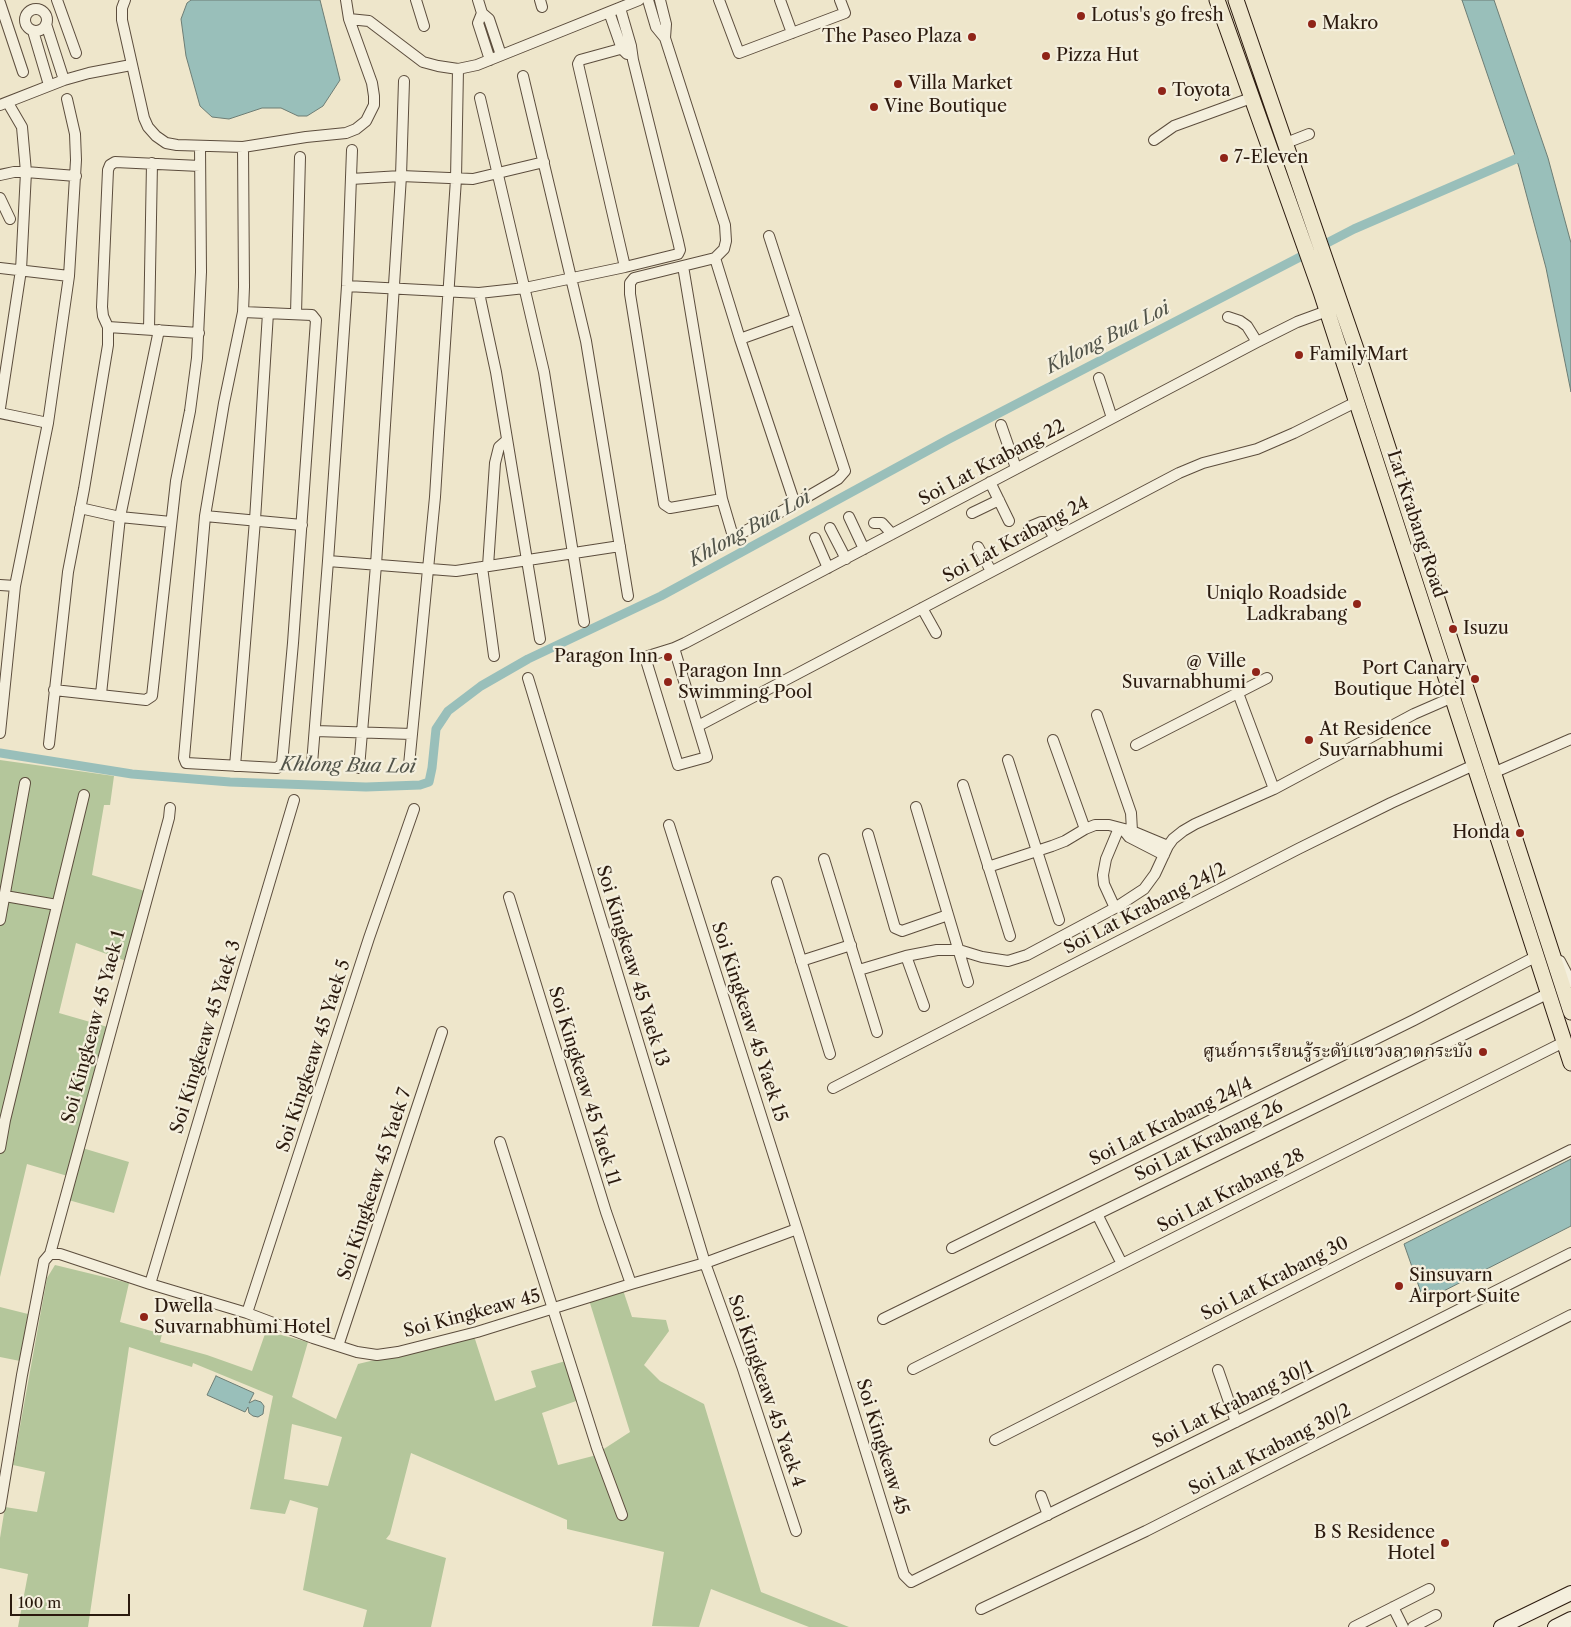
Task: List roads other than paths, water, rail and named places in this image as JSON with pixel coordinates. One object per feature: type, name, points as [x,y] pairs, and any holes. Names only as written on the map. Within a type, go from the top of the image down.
[{"type":"main road","name":"Lat Krabang Road","points":[[1217,0],[1296,221],[1327,287],[1327,311],[1571,1063]]},
{"type":"main road","name":"Lat Krabang Road","points":[[1236,0],[1310,215],[1327,287],[1494,774],[1571,1012]]},
{"type":"main road","points":[[1227,29],[1243,22]]},
{"type":"main road","points":[[1516,895],[1531,889]]},
{"type":"main road","points":[[1501,1627],[1571,1593]]},
{"type":"main road","points":[[1555,1627],[1571,1619]]},
{"type":"street","points":[[57,0],[76,53]]},
{"type":"street","points":[[125,0],[122,8],[122,20],[131,65],[148,127],[166,143],[243,147],[346,133],[356,129],[366,120],[374,105],[372,83],[349,19],[346,0]]},
{"type":"street","points":[[416,0],[424,26]]},
{"type":"street","points":[[478,0],[482,13],[489,19],[501,55]]},
{"type":"street","points":[[349,19],[369,21],[423,62],[458,69],[470,68],[639,0]]},
{"type":"street","points":[[648,0],[656,27],[665,38],[725,225],[726,241],[724,249],[715,258],[634,278],[630,283],[664,504],[670,508],[722,499]]},
{"type":"street","points":[[660,0],[666,24],[665,38]]},
{"type":"street","points":[[719,0],[739,53],[844,13],[840,0]]},
{"type":"street","points":[[780,0],[792,33]]},
{"type":"street","points":[[0,3],[23,72]]},
{"type":"street","points":[[620,8],[627,47]]},
{"type":"street","points":[[49,85],[25,16],[31,10],[40,10],[46,20],[64,80]]},
{"type":"street","points":[[9,30],[29,28],[41,30],[46,20],[61,12]]},
{"type":"street","points":[[347,286],[479,293],[524,288],[676,256],[680,250],[633,60],[609,12]]},
{"type":"street","points":[[482,13],[478,23],[490,60]]},
{"type":"street","points":[[624,267],[578,64],[584,59],[627,47]]},
{"type":"street","points":[[0,408],[21,270],[26,172],[22,127],[4,104],[64,80],[131,65]]},
{"type":"street","points":[[409,765],[435,497],[456,179],[458,69]]},
{"type":"street","points":[[523,76],[586,341],[628,596]]},
{"type":"street","points":[[359,768],[376,565],[401,176],[404,81]]},
{"type":"street","points":[[480,98],[544,372],[584,622]]},
{"type":"street","points":[[1154,140],[1174,126],[1251,98]]},
{"type":"street","points":[[0,733],[16,586],[48,423],[69,276],[76,176],[75,134],[67,99]]},
{"type":"street","points":[[1286,143],[1309,134]]},
{"type":"street","points":[[54,690],[146,700],[152,696],[176,481],[194,385],[199,332],[201,272],[200,146]]},
{"type":"street","points":[[242,312],[312,315],[316,320],[302,525],[282,764],[276,768],[186,764],[184,758],[205,516],[242,312],[244,287],[243,147]]},
{"type":"street","points":[[312,764],[347,286],[352,150]]},
{"type":"street","points":[[296,314],[300,157]]},
{"type":"street","points":[[49,744],[68,572],[108,345],[108,327],[103,316],[102,307],[108,170],[110,165],[115,162],[200,166]]},
{"type":"street","points":[[351,179],[401,176],[473,179],[544,162]]},
{"type":"street","points":[[101,694],[120,517],[154,329],[152,164]]},
{"type":"street","points":[[0,175],[26,172],[76,176]]},
{"type":"street","points":[[0,198],[10,219]]},
{"type":"street","points":[[683,266],[722,499],[732,533],[736,535],[838,479],[845,471],[769,236]]},
{"type":"street","points":[[715,258],[795,504]]},
{"type":"street","points":[[0,268],[69,276]]},
{"type":"street","points":[[479,293],[492,351],[540,638]]},
{"type":"street","name":"Soi Lat Krabang 22","points":[[698,726],[708,757],[678,766],[645,657],[674,648],[1257,342],[1297,322],[1327,311]]},
{"type":"street","points":[[235,766],[255,520],[268,313]]},
{"type":"street","points":[[1228,317],[1247,326],[1257,342]]},
{"type":"street","points":[[740,339],[796,319]]},
{"type":"street","points":[[108,327],[199,332]]},
{"type":"street","points":[[1099,378],[1112,418]]},
{"type":"street","name":"Soi Lat Krabang 24","points":[[698,726],[1194,466],[1257,449],[1356,402]]},
{"type":"street","points":[[0,413],[48,423]]},
{"type":"street","points":[[1001,425],[1016,468]]},
{"type":"street","points":[[494,656],[485,567],[495,463],[498,447],[507,440]]},
{"type":"street","points":[[990,482],[1009,521]]},
{"type":"street","points":[[972,513],[999,500]]},
{"type":"street","points":[[80,508],[120,517],[171,522]]},
{"type":"street","points":[[205,516],[302,525]]},
{"type":"street","points":[[848,517],[864,549]]},
{"type":"street","points":[[874,522],[882,523],[892,534]]},
{"type":"street","points":[[1029,527],[1045,522],[1055,538]]},
{"type":"street","points":[[830,528],[846,558]]},
{"type":"street","points":[[815,538],[828,568]]},
{"type":"street","points":[[328,562],[456,571],[620,546]]},
{"type":"street","points":[[978,547],[991,571]]},
{"type":"street","points":[[0,585],[16,586]]},
{"type":"street","points":[[922,608],[936,633]]},
{"type":"street","points":[[674,648],[698,726]]},
{"type":"street","name":"Soi Kingkeaw 45 Yaek 13","points":[[528,678],[705,1263]]},
{"type":"street","points":[[1136,745],[1267,678]]},
{"type":"street","points":[[1238,693],[1274,789]]},
{"type":"street","points":[[859,970],[906,956],[936,950],[959,950],[982,957],[1008,961],[1027,955],[1115,908],[1144,889],[1150,883],[1166,850],[1177,835],[1195,824],[1274,789],[1414,714],[1453,696]]},
{"type":"street","points":[[1097,715],[1131,813],[1126,831],[1106,859],[1103,875],[1104,884],[1115,908]]},
{"type":"street","points":[[315,731],[412,734]]},
{"type":"street","points":[[1494,774],[1571,739]]},
{"type":"street","points":[[1053,740],[1085,829]]},
{"type":"street","points":[[1008,760],[1059,920]]},
{"type":"street","name":"Soi Lat Krabang 24/2","points":[[833,1088],[1391,802],[1474,765]]},
{"type":"street","points":[[0,920],[25,783]]},
{"type":"street","points":[[963,784],[1010,936]]},
{"type":"street","points":[[0,1148],[3,1119],[84,795]]},
{"type":"street","name":"Soi Kingkeaw 45 Yaek 3","points":[[150,1284],[294,800]]},
{"type":"street","points":[[916,807],[968,982]]},
{"type":"street","name":"Soi Kingkeaw 45 Yaek 1","points":[[50,1254],[169,818],[170,808]]},
{"type":"street","name":"Soi Kingkeaw 45 Yaek 5","points":[[247,1313],[369,938],[414,809]]},
{"type":"street","name":"Soi Kingkeaw 45 Yaek 15","points":[[670,824],[797,1229]]},
{"type":"street","points":[[988,868],[1037,852],[1065,841],[1085,829],[1102,825],[1126,831],[1166,850]]},
{"type":"street","points":[[868,834],[895,928],[902,931],[948,915]]},
{"type":"street","points":[[824,859],[877,1032]]},
{"type":"street","points":[[778,882],[800,961],[830,1054]]},
{"type":"street","points":[[4,892],[57,905]]},
{"type":"street","name":"Soi Kingkeaw 45 Yaek 11","points":[[509,896],[630,1284]]},
{"type":"street","points":[[1542,924],[1571,982]]},
{"type":"street","points":[[800,961],[851,946]]},
{"type":"street","points":[[906,956],[924,1006]]},
{"type":"street","name":"Soi Lat Krabang 24/4","points":[[952,1248],[1414,1020],[1537,956]]},
{"type":"street","name":"Soi Lat Krabang 26","points":[[883,1319],[1549,994]]},
{"type":"street","name":"Soi Kingkeaw 45 Yaek 7","points":[[338,1346],[442,1032]]},
{"type":"street","name":"Soi Lat Krabang 28","points":[[913,1369],[1564,1042]]},
{"type":"street","points":[[500,1142],[597,1448],[622,1515]]},
{"type":"street","name":"Soi Lat Krabang 30","points":[[995,1440],[1363,1253],[1571,1150]]},
{"type":"street","points":[[1097,1214],[1122,1264]]},
{"type":"street","name":"Soi Kingkeaw 45","points":[[50,1254],[60,1254],[150,1284],[247,1313],[313,1338],[357,1352],[377,1354],[398,1352],[477,1332],[630,1284],[705,1263],[797,1229],[904,1575],[908,1581]]},
{"type":"street","name":"Soi Lat Krabang 30/1","points":[[908,1581],[913,1582],[1571,1253]]},
{"type":"street","points":[[0,1508],[22,1375],[44,1261],[50,1254]]},
{"type":"street","name":"Soi Kingkeaw 45 Yaek 4","points":[[705,1263],[796,1531]]},
{"type":"street","name":"Soi Lat Krabang 30/2","points":[[981,1609],[1204,1502],[1571,1316]]},
{"type":"street","points":[[1218,1370],[1236,1422]]},
{"type":"street","points":[[1041,1496],[1048,1515]]},
{"type":"street","points":[[1354,1627],[1428,1589]]},
{"type":"street","points":[[1393,1607],[1403,1627]]},
{"type":"street","points":[[1413,1627],[1436,1615]]},
{"type":"water","points":[[191,0],[320,0],[340,80],[323,106],[307,116],[298,116],[281,108],[262,108],[229,119],[212,117],[200,106],[186,56],[181,19],[187,3]]},
{"type":"water","points":[[1462,0],[1494,0],[1548,158],[1571,243],[1571,392],[1546,268],[1519,167]]},
{"type":"water","points":[[1571,1159],[1571,1226],[1424,1301],[1404,1244]]},
{"type":"water","points":[[216,1376],[254,1393],[249,1403],[255,1400],[261,1402],[264,1406],[263,1414],[258,1417],[253,1416],[249,1413],[248,1407],[245,1412],[207,1395]]},
{"type":"waterway","name":"Khlong Bua Loi","points":[[0,753],[132,774],[230,782],[366,787],[420,785],[429,782],[436,729],[448,711],[481,686],[528,659],[661,596],[949,439],[1354,229],[1525,155]]},
{"type":"place","name":"Lotus's go fresh","points":[[1081,16]]},
{"type":"place","name":"Makro","points":[[1312,24]]},
{"type":"place","name":"The Paseo Plaza","points":[[972,37]]},
{"type":"place","name":"Pizza Hut","points":[[1046,56]]},
{"type":"place","name":"Villa Market","points":[[898,84]]},
{"type":"place","name":"Toyota","points":[[1162,91]]},
{"type":"place","name":"Vine Boutique","points":[[874,107]]},
{"type":"place","name":"7-Eleven","points":[[1224,158]]},
{"type":"place","name":"FamilyMart","points":[[1299,355]]},
{"type":"place","name":"Uniqlo Roadside Ladkrabang","points":[[1357,604]]},
{"type":"place","name":"Isuzu","points":[[1453,629]]},
{"type":"place","name":"Paragon Inn","points":[[668,657]]},
{"type":"place","name":"@ Ville Suvarnabhumi","points":[[1256,672]]},
{"type":"place","name":"Port Canary Boutique Hotel","points":[[1475,679]]},
{"type":"place","name":"Paragon Inn Swimming Pool","points":[[668,682]]},
{"type":"place","name":"At Residence Suvarnabhumi","points":[[1309,740]]},
{"type":"place","name":"Honda","points":[[1520,833]]},
{"type":"place","name":"ศูนย์การเรียนรู้ระดับแขวงลาดกระบัง","points":[[1483,1052]]},
{"type":"place","name":"Sinsuvarn Airport Suite","points":[[1399,1286]]},
{"type":"place","name":"Dwella Suvarnabhumi Hotel","points":[[144,1317]]},
{"type":"place","name":"B S Residence Hotel","points":[[1445,1543]]}]
